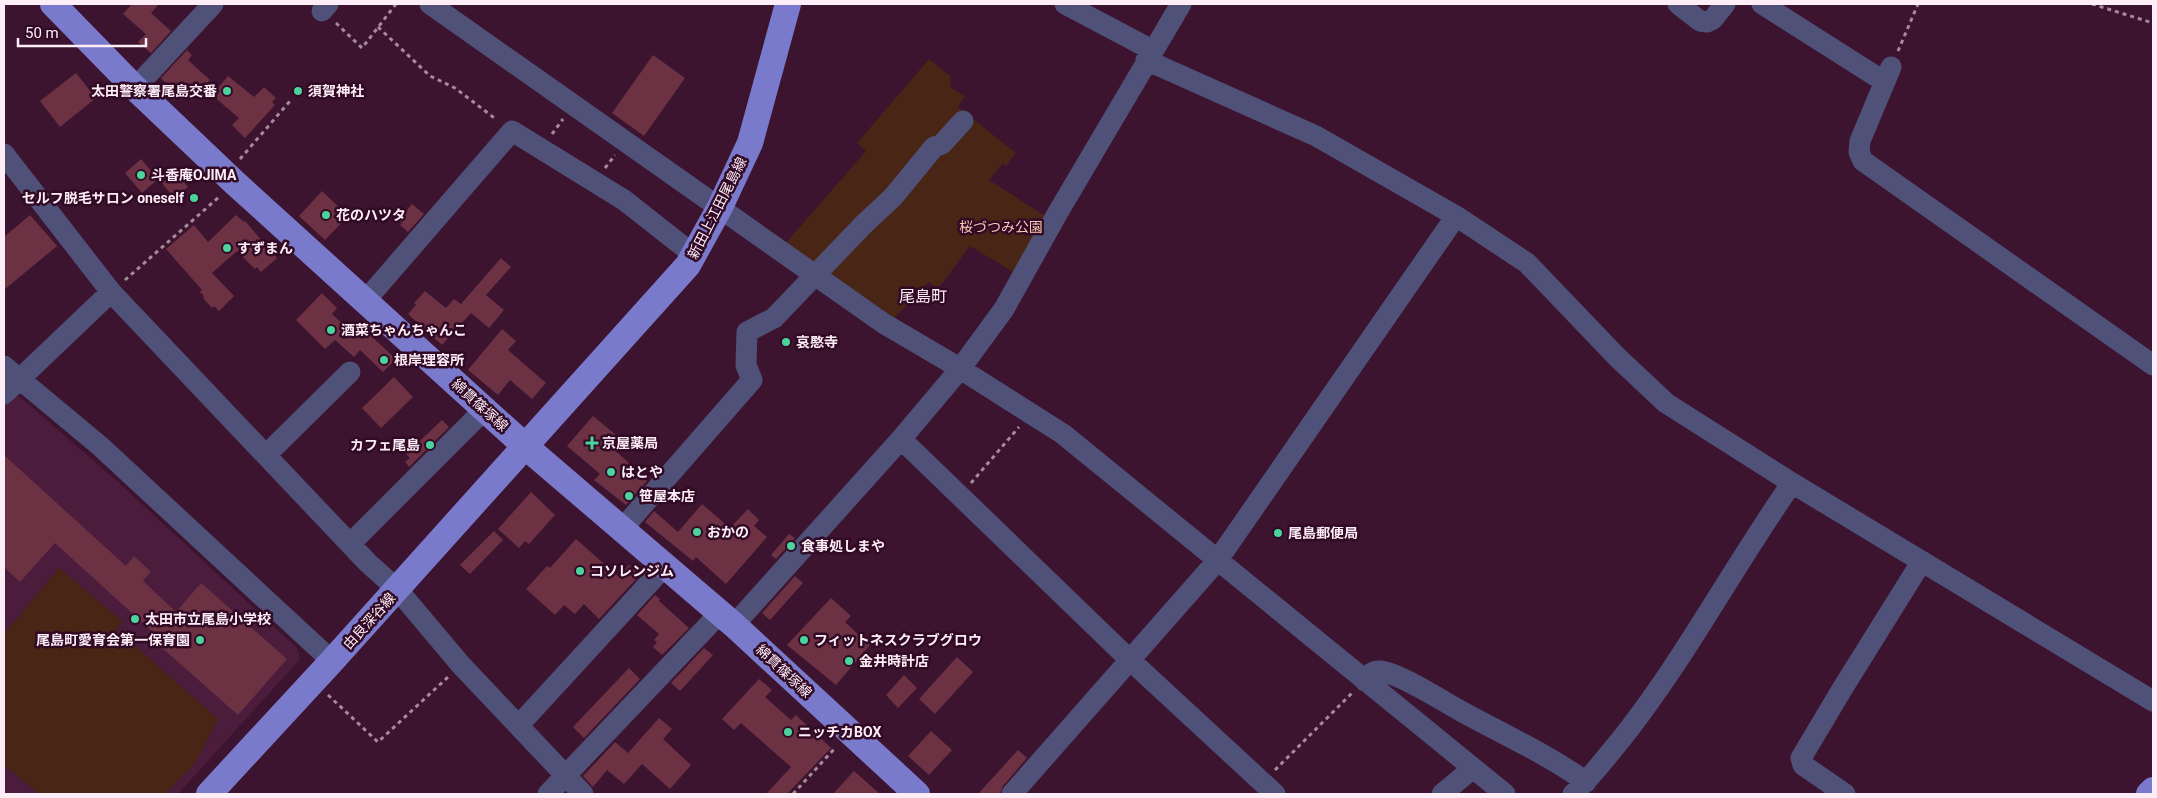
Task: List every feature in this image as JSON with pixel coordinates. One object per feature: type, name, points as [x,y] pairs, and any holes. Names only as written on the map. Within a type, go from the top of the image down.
[{"type":"main road","name":"綿貫篠塚線","points":[[53,4],[135,88],[230,179],[526,447],[727,619],[917,794]]},
{"type":"main road","name":"新田上江田尾島線","points":[[526,447],[688,265],[694,255],[720,207],[750,143],[788,4]]},
{"type":"main road","name":"由良深谷線","points":[[209,794],[526,447]]},
{"type":"main road","points":[[2149,794],[2153,790]]},
{"type":"street","points":[[135,88],[213,4]]},
{"type":"street","points":[[430,4],[883,323],[1031,413],[1090,455],[1217,561],[1505,794]]},
{"type":"street","points":[[1065,4],[1149,55],[1316,136],[1456,216],[1527,263],[1617,357],[1666,403],[1792,483],[2153,701]]},
{"type":"street","points":[[548,794],[727,619],[901,439],[960,369],[1004,309],[1149,55],[1181,4]]},
{"type":"street","points":[[1678,4],[1700,21],[1707,22],[1713,19],[1725,4]]},
{"type":"street","points":[[1762,4],[1888,74],[1860,141],[1859,152],[1863,161],[2153,365]]},
{"type":"street","points":[[622,529],[752,380],[746,365],[746,332],[774,318],[863,225],[893,197],[934,147],[942,144],[964,121]]},
{"type":"street","points":[[365,301],[513,131],[624,200],[694,255]]},
{"type":"street","points":[[4,154],[111,292],[350,544],[397,589],[461,665],[583,794]]},
{"type":"street","points":[[1012,794],[1217,561],[1456,216]]},
{"type":"street","points":[[4,394],[12,372],[111,292]]},
{"type":"street","points":[[12,372],[100,446],[171,510],[332,661]]},
{"type":"street","points":[[266,455],[350,372]]},
{"type":"street","points":[[350,544],[485,409]]},
{"type":"street","points":[[901,439],[1263,790]]},
{"type":"street","points":[[1364,680],[1372,672],[1380,671],[1408,682],[1560,763],[1580,788],[1645,708],[1677,663],[1792,483]]},
{"type":"street","points":[[1845,794],[1803,765],[1801,758],[1922,561]]},
{"type":"street","points":[[519,725],[665,566]]},
{"type":"street","points":[[1442,794],[1473,768]]},
{"type":"path","points":[[325,7],[362,48],[396,4]]},
{"type":"path","points":[[1888,74],[1918,4]]},
{"type":"path","points":[[2092,4],[2153,23]]},
{"type":"path","points":[[378,27],[430,76],[455,88],[513,131]]},
{"type":"path","points":[[111,292],[230,179],[290,101]]},
{"type":"path","points":[[542,150],[573,104]]},
{"type":"path","points":[[594,182],[625,140]]},
{"type":"path","points":[[960,496],[1031,413]]},
{"type":"path","points":[[314,681],[378,742],[461,665]]},
{"type":"path","points":[[1263,790],[1364,680]]},
{"type":"path","points":[[793,794],[849,732]]},
{"type":"shaded area","name":"太田市立尾島小学校","points":[[12,396],[20,397],[117,481],[297,648],[300,659],[178,794],[4,794],[4,404]]},
{"type":"green space","name":"桜づつみ公園","points":[[929,59],[950,76],[951,88],[965,96],[958,107],[1016,153],[1006,166],[1003,163],[989,180],[1053,221],[1022,277],[970,246],[938,289],[929,282],[892,320],[784,245],[866,151],[857,143]]},
{"type":"green space","points":[[59,568],[123,622],[116,629],[218,719],[196,762],[165,794],[39,794],[4,765],[4,634]]},
{"type":"building","points":[[132,4],[159,4],[151,13],[171,31],[151,53],[138,42],[146,34],[123,14]]},
{"type":"building","points":[[187,50],[192,55],[188,60],[210,80],[192,101],[182,92],[174,100],[163,91],[168,85],[161,78]]},
{"type":"building","points":[[653,55],[685,78],[644,136],[612,113]]},
{"type":"building","points":[[76,73],[96,98],[60,127],[40,101]]},
{"type":"building","points":[[228,76],[254,97],[264,87],[276,98],[272,102],[275,105],[245,138],[232,125],[239,118],[212,95]]},
{"type":"building","points":[[141,159],[158,179],[142,193],[125,173]]},
{"type":"building","points":[[175,172],[188,187],[174,198],[162,183]]},
{"type":"building","points":[[322,191],[348,216],[325,240],[299,216]]},
{"type":"building","points":[[412,204],[424,214],[408,232],[400,225],[402,223],[399,220]]},
{"type":"building","points":[[30,215],[57,246],[4,290],[4,237]]},
{"type":"building","points":[[236,215],[245,221],[277,258],[261,272],[257,267],[255,269],[237,251],[212,273],[234,296],[219,311],[214,306],[212,308],[203,298],[204,296],[200,292],[202,290],[166,249],[194,225],[208,242]]},
{"type":"building","points":[[501,258],[511,267],[486,295],[504,310],[489,328],[471,313],[442,345],[408,314],[416,305],[414,303],[425,291],[446,308],[454,299],[461,304]]},
{"type":"building","points":[[322,293],[337,308],[332,314],[351,332],[358,324],[396,359],[383,372],[360,350],[354,357],[335,340],[325,349],[296,320]]},
{"type":"building","points":[[502,329],[516,341],[508,350],[546,383],[532,399],[510,380],[498,395],[468,370]]},
{"type":"building","points":[[394,377],[413,397],[381,428],[362,408]]},
{"type":"building","points":[[593,416],[616,435],[608,444],[647,481],[626,505],[594,480],[600,474],[567,446]]},
{"type":"building","points":[[442,420],[449,427],[409,467],[405,462],[410,458],[406,454]]},
{"type":"building","points":[[4,455],[126,566],[134,556],[151,572],[143,581],[176,612],[201,583],[287,659],[238,715],[152,639],[156,635],[55,543],[20,582],[4,567]]},
{"type":"building","points":[[531,492],[555,515],[529,544],[525,541],[519,548],[498,529]]},
{"type":"building","points":[[702,504],[730,528],[748,509],[759,520],[754,526],[767,537],[726,584],[696,557],[693,561],[645,522],[654,511],[678,532]]},
{"type":"building","points":[[494,531],[503,540],[470,574],[460,565]]},
{"type":"building","points":[[789,534],[795,538],[776,559],[771,555]]},
{"type":"building","name":"コソレンジム","points":[[576,539],[619,577],[629,565],[640,575],[599,619],[584,604],[575,614],[564,605],[555,615],[526,589],[547,566],[550,568]]},
{"type":"building","points":[[795,576],[803,583],[770,620],[762,613]]},
{"type":"building","points":[[655,595],[660,599],[659,601],[689,628],[662,655],[653,647],[657,642],[654,640],[659,634],[637,615]]},
{"type":"building","points":[[831,598],[851,616],[845,622],[870,645],[836,685],[787,645]]},
{"type":"building","points":[[704,648],[713,655],[680,691],[671,683]]},
{"type":"building","points":[[957,657],[973,672],[935,714],[919,699]]},
{"type":"building","points":[[629,668],[640,679],[584,738],[573,727]]},
{"type":"building","points":[[904,675],[917,688],[898,708],[886,695]]},
{"type":"building","points":[[759,679],[772,690],[765,697],[791,720],[796,715],[831,748],[787,794],[766,794],[791,767],[741,723],[734,730],[722,719]]},
{"type":"building","points":[[659,718],[672,729],[663,739],[691,765],[670,789],[642,764],[624,784],[607,770],[593,787],[583,776],[615,742],[628,753]]},
{"type":"building","points":[[931,731],[952,750],[929,775],[908,756]]},
{"type":"building","points":[[1018,750],[1027,758],[1003,786],[1000,794],[978,794]]},
{"type":"building","points":[[854,771],[880,794],[833,794]]},
{"type":"place","name":"太田警察署尾島交番","points":[[227,91]]},
{"type":"place","name":"須賀神社","points":[[298,91]]},
{"type":"place","name":"斗香庵OJIMA","points":[[141,175]]},
{"type":"place","name":"セルフ脱毛サロン oneself","points":[[194,198]]},
{"type":"place","name":"花のハツタ","points":[[326,215]]},
{"type":"place","name":"すずまん","points":[[227,248]]},
{"type":"place","name":"酒菜ちゃんちゃんこ","points":[[331,330]]},
{"type":"place","name":"哀愍寺","points":[[786,342]]},
{"type":"place","name":"根岸理容所","points":[[384,360]]},
{"type":"place","name":"京屋薬局","points":[[592,443]]},
{"type":"place","name":"カフェ尾島","points":[[430,445]]},
{"type":"place","name":"はとや","points":[[611,472]]},
{"type":"place","name":"笹屋本店","points":[[629,496]]},
{"type":"place","name":"おかの","points":[[697,532]]},
{"type":"place","name":"尾島郵便局","points":[[1278,533]]},
{"type":"place","name":"食事処しまや","points":[[791,546]]},
{"type":"place","name":"コソレンジム","points":[[580,571]]},
{"type":"place","name":"太田市立尾島小学校","points":[[135,619]]},
{"type":"place","name":"尾島町愛育会第一保育園","points":[[200,640]]},
{"type":"place","name":"フィットネスクラブグロウ","points":[[804,640]]},
{"type":"place","name":"金井時計店","points":[[849,661]]},
{"type":"place","name":"ニッチカBOX","points":[[788,732]]},
{"type":"district","name":"尾島町","points":[[923,296]]}]
